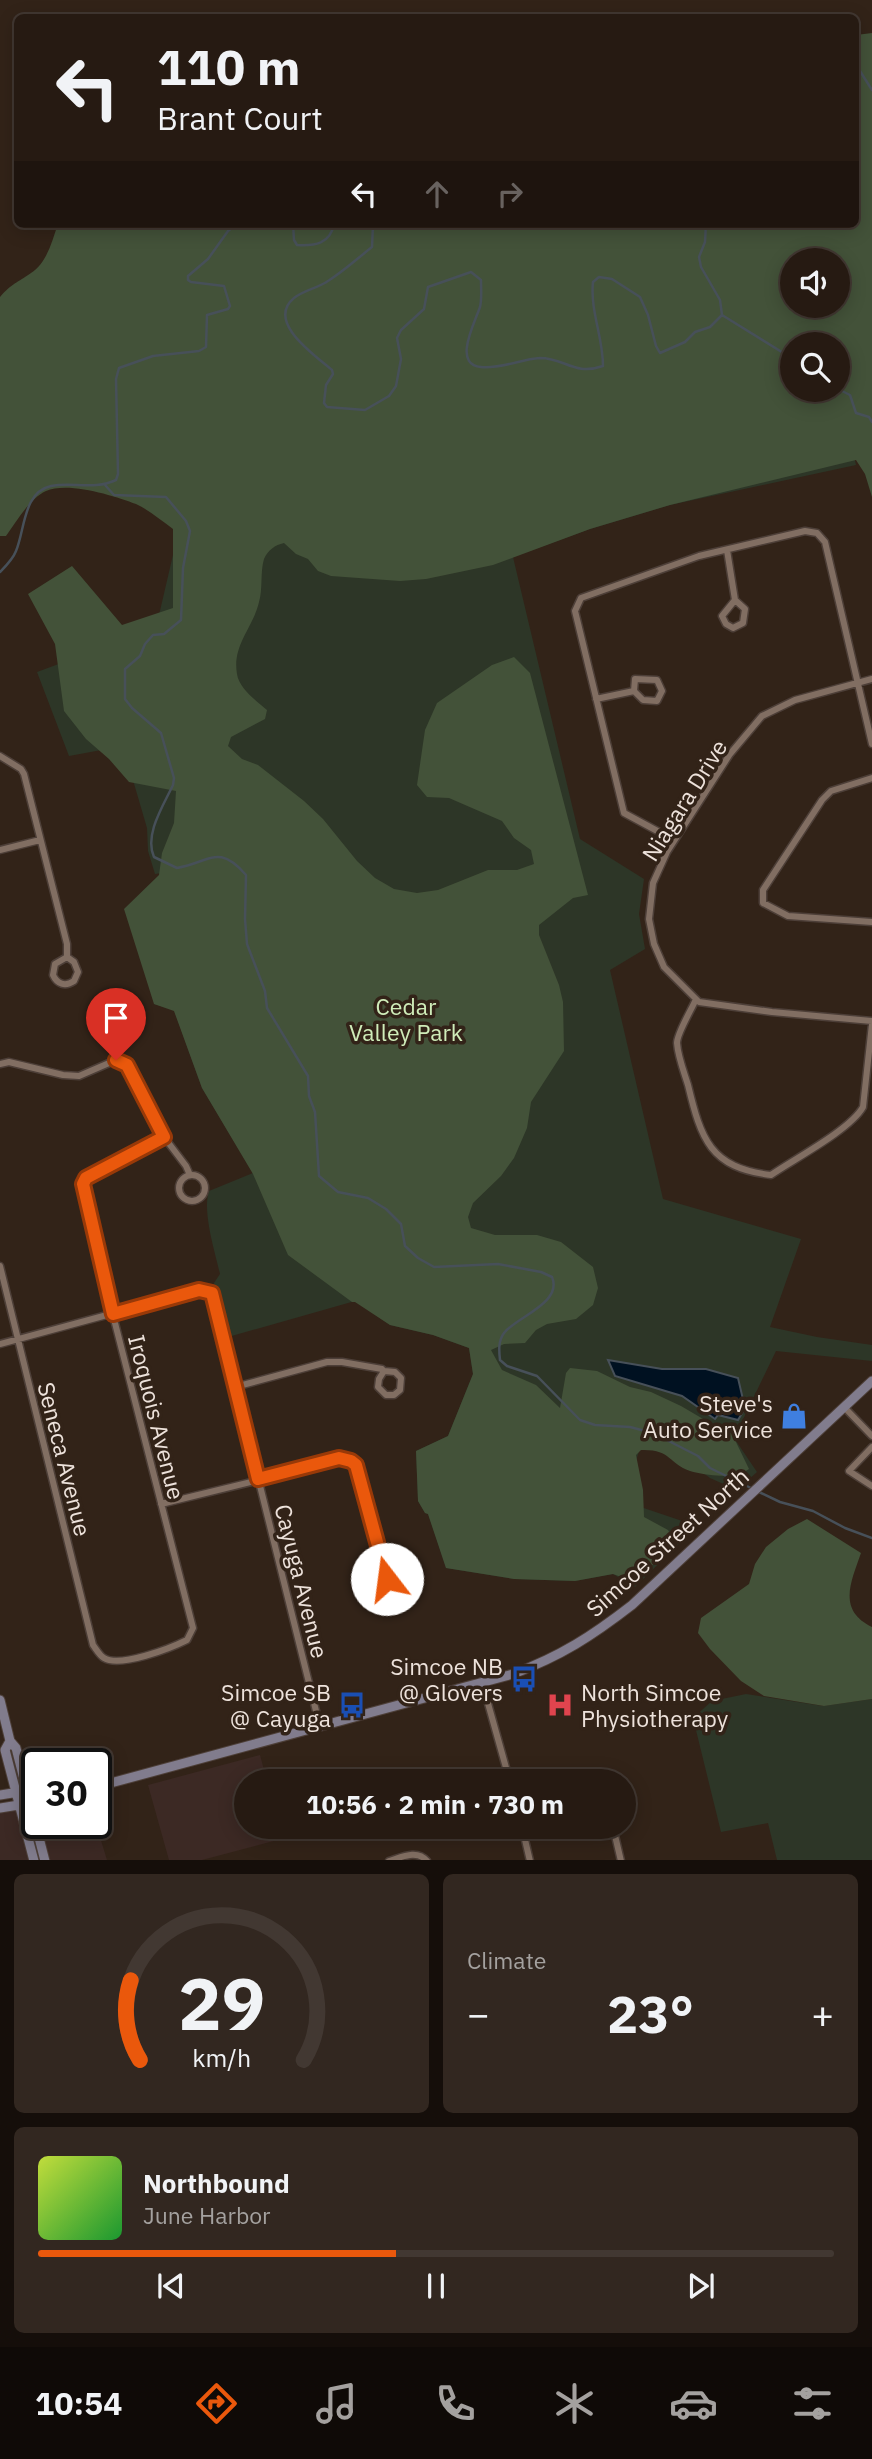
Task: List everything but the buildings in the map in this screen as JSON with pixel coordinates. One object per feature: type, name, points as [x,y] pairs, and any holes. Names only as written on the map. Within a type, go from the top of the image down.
[{"type":"main road","name":"Simcoe Street North","points":[[112,1783],[482,1682],[552,1660],[603,1628],[632,1605],[872,1381]]},
{"type":"main road","points":[[0,1700],[10,1741],[21,1761]]},
{"type":"main road","points":[[10,1741],[5,1750],[34,1860]]},
{"type":"main road","points":[[0,1795],[21,1791]]},
{"type":"main road","points":[[0,1808],[19,1805]]},
{"type":"main road","points":[[41,1839],[45,1860]]},
{"type":"street","points":[[674,840],[625,813],[575,611],[581,598],[699,556],[805,531],[817,533],[825,542],[872,744]]},
{"type":"street","points":[[727,550],[735,600]]},
{"type":"street","points":[[635,679],[657,680],[662,691],[657,701],[643,700],[634,691],[635,679]]},
{"type":"street","name":"Niagara Drive","points":[[696,999],[664,967],[654,944],[649,919],[653,883],[667,852],[730,754],[762,716],[795,700],[872,679]]},
{"type":"street","points":[[596,699],[634,691]]},
{"type":"street","points":[[0,756],[21,769],[24,774],[67,944],[67,957]]},
{"type":"street","points":[[872,778],[831,791],[822,800],[763,890],[763,902],[788,915],[872,922]]},
{"type":"street","points":[[0,850],[40,840]]},
{"type":"street","points":[[67,957],[74,962],[78,972],[74,981],[65,985],[55,980],[52,972],[55,964],[67,957]]},
{"type":"street","points":[[696,999],[699,1002],[725,1006],[872,1022],[863,1107],[848,1124],[771,1175],[748,1172],[721,1158],[707,1142],[697,1124],[677,1041],[696,999]]},
{"type":"street","points":[[0,1064],[9,1062],[63,1075],[79,1076],[116,1060],[121,1061],[127,1065],[164,1137],[190,1175]]},
{"type":"street","name":"Iroquois Avenue","points":[[164,1137],[86,1178],[83,1184],[113,1314],[193,1628]]},
{"type":"street","points":[[190,1175],[198,1176],[205,1185],[202,1198],[192,1202],[184,1199],[179,1189],[181,1180],[190,1175]]},
{"type":"street","name":"Seneca Avenue","points":[[0,1266],[93,1645],[102,1658],[114,1661],[174,1646],[187,1640],[193,1628]]},
{"type":"street","name":"Cayuga Avenue","points":[[113,1314],[199,1290],[209,1291],[214,1298],[320,1727]]},
{"type":"street","points":[[0,1344],[113,1314]]},
{"type":"street","points":[[235,1387],[333,1362],[377,1367],[384,1371]]},
{"type":"street","points":[[844,1407],[872,1436]]},
{"type":"street","points":[[872,1447],[849,1471],[872,1486]]},
{"type":"street","points":[[161,1504],[339,1458],[351,1461],[356,1465],[390,1586],[388,1601],[393,1607],[405,1606],[411,1596],[408,1588],[402,1584],[390,1586]]},
{"type":"street","points":[[482,1682],[506,1769]]},
{"type":"street","points":[[525,1839],[530,1860]]},
{"type":"street","points":[[616,1839],[621,1860]]},
{"type":"street","points":[[389,1860],[414,1854],[427,1860]]},
{"type":"shaded area","points":[[260,1755],[264,1769],[234,1769],[234,1839],[281,1839],[202,1860],[169,1860],[148,1785]]},
{"type":"shaded area","points":[[21,1805],[21,1839],[101,1839],[107,1860],[0,1860],[0,1808]]},
{"type":"green space","name":"Cedar Valley Park","points":[[872,33],[872,497],[865,474],[856,460],[670,505],[590,529],[493,565],[426,579],[400,581],[331,576],[318,571],[308,559],[296,554],[284,543],[272,548],[264,559],[259,602],[237,654],[238,679],[249,694],[267,710],[265,719],[231,737],[228,746],[242,759],[258,765],[304,801],[375,878],[394,889],[417,893],[438,890],[488,870],[517,870],[534,864],[531,850],[514,838],[502,821],[449,798],[427,797],[417,785],[425,730],[437,703],[492,665],[514,657],[530,673],[588,895],[573,898],[539,925],[539,935],[563,1002],[564,1051],[531,1102],[527,1128],[514,1158],[501,1176],[473,1203],[468,1217],[471,1228],[495,1235],[537,1235],[561,1242],[593,1267],[598,1288],[593,1305],[576,1319],[547,1324],[536,1330],[525,1343],[504,1344],[491,1350],[502,1370],[536,1385],[560,1408],[566,1373],[570,1368],[597,1371],[681,1406],[727,1433],[740,1433],[735,1440],[749,1469],[720,1476],[704,1474],[683,1468],[664,1454],[641,1450],[636,1455],[643,1490],[644,1517],[668,1530],[675,1543],[635,1582],[613,1574],[575,1581],[514,1579],[446,1568],[428,1514],[418,1501],[416,1451],[448,1436],[473,1374],[469,1348],[433,1335],[390,1325],[352,1302],[288,1255],[253,1174],[202,1088],[174,1011],[154,1004],[124,909],[159,875],[162,853],[174,823],[176,791],[129,782],[109,759],[86,739],[64,711],[55,644],[28,594],[72,566],[122,625],[173,608],[173,529],[151,512],[116,497],[79,489],[55,488],[34,499],[6,536],[0,536],[0,297],[41,264],[57,228],[859,228],[859,35]]},
{"type":"green space","name":"Cedar Valley Park","points":[[780,267],[780,318],[793,318],[793,332],[780,332],[780,402],[841,402],[856,465],[670,505],[590,529],[513,557],[580,839],[644,879],[639,914],[645,949],[610,970],[663,1199],[801,1239],[770,1327],[872,1345],[872,1361],[776,1351],[734,1438],[757,1472],[737,1490],[710,1478],[678,1454],[643,1439],[623,1501],[697,1526],[635,1587],[613,1574],[575,1581],[514,1579],[446,1568],[428,1514],[418,1501],[416,1451],[448,1436],[473,1374],[469,1348],[433,1335],[390,1325],[355,1301],[228,1337],[214,1283],[220,1274],[210,1232],[207,1199],[209,1191],[253,1173],[202,1088],[174,1010],[154,1004],[182,870],[155,874],[148,851],[147,828],[123,746],[69,756],[37,672],[156,628],[179,529]]},
{"type":"green space","points":[[807,1519],[861,1553],[850,1594],[854,1612],[872,1627],[872,1699],[824,1706],[764,1696],[741,1681],[698,1633],[701,1618],[749,1584],[755,1564],[766,1547],[788,1529]]},
{"type":"green space","points":[[746,1694],[823,1706],[872,1699],[872,1860],[777,1860],[768,1823],[721,1832],[693,1718],[712,1701]]},
{"type":"water","points":[[608,1360],[662,1369],[706,1369],[738,1378],[745,1408],[738,1420],[718,1415],[715,1419],[682,1396],[615,1376]]},
{"type":"waterway","points":[[859,70],[872,90]]},
{"type":"waterway","points":[[0,572],[15,554],[26,513],[35,496],[42,490],[59,485],[100,485],[116,480],[116,379],[119,368],[153,356],[199,351],[206,347],[207,315],[230,306],[224,286],[191,282],[188,276],[208,259],[232,228]]},
{"type":"waterway","points":[[293,228],[297,245],[321,242],[329,236],[333,228]]},
{"type":"waterway","points":[[373,228],[372,247],[328,281],[294,298],[287,307],[285,317],[296,338],[332,370],[333,374],[326,385],[324,403],[327,407],[365,410],[389,396],[396,386],[401,359],[397,338],[401,330],[424,309],[428,287],[471,272],[481,280],[481,297],[467,351],[472,364],[481,367],[496,367],[540,358],[584,369],[603,366],[593,293],[593,282],[599,277],[612,279],[640,297],[660,353],[685,342],[695,332],[710,327],[722,315]]},
{"type":"waterway","points":[[706,228],[705,242],[699,257],[701,267],[720,300],[722,315]]},
{"type":"waterway","points":[[722,315],[780,351]]},
{"type":"waterway","points":[[850,395],[856,413],[869,417],[872,422]]},
{"type":"waterway","points":[[105,485],[114,495],[166,497],[186,521],[190,531],[183,568],[181,620],[164,634],[153,635],[140,656],[125,669],[125,699],[161,733],[174,778],[153,830],[152,848],[154,857],[177,868],[221,857],[236,865],[246,875],[247,944],[265,991],[267,1008],[308,1076],[309,1096],[315,1112],[319,1176],[338,1192],[368,1198],[386,1209],[401,1224],[405,1246],[434,1267],[498,1264],[541,1272],[552,1277],[554,1286],[545,1302],[502,1336],[499,1346],[500,1360],[507,1366],[537,1376],[580,1420],[595,1425],[630,1427],[653,1433],[698,1456],[710,1468],[753,1489]]},
{"type":"waterway","points":[[759,1492],[780,1502],[813,1511],[845,1528],[872,1538]]},
{"type":"place","name":"Steve's Auto Service","points":[[794,1416]]},
{"type":"place","name":"Simcoe NB @ Glovers","points":[[524,1679]]},
{"type":"place","name":"Simcoe SB @ Cayuga","points":[[352,1705]]},
{"type":"place","name":"North Simcoe Physiotherapy","points":[[560,1705]]},
{"type":"route","points":[[116,1060],[127,1065],[164,1137],[86,1178],[83,1184],[113,1314],[199,1290],[212,1293],[258,1479],[339,1458],[351,1461],[356,1465],[387,1579]]}]
